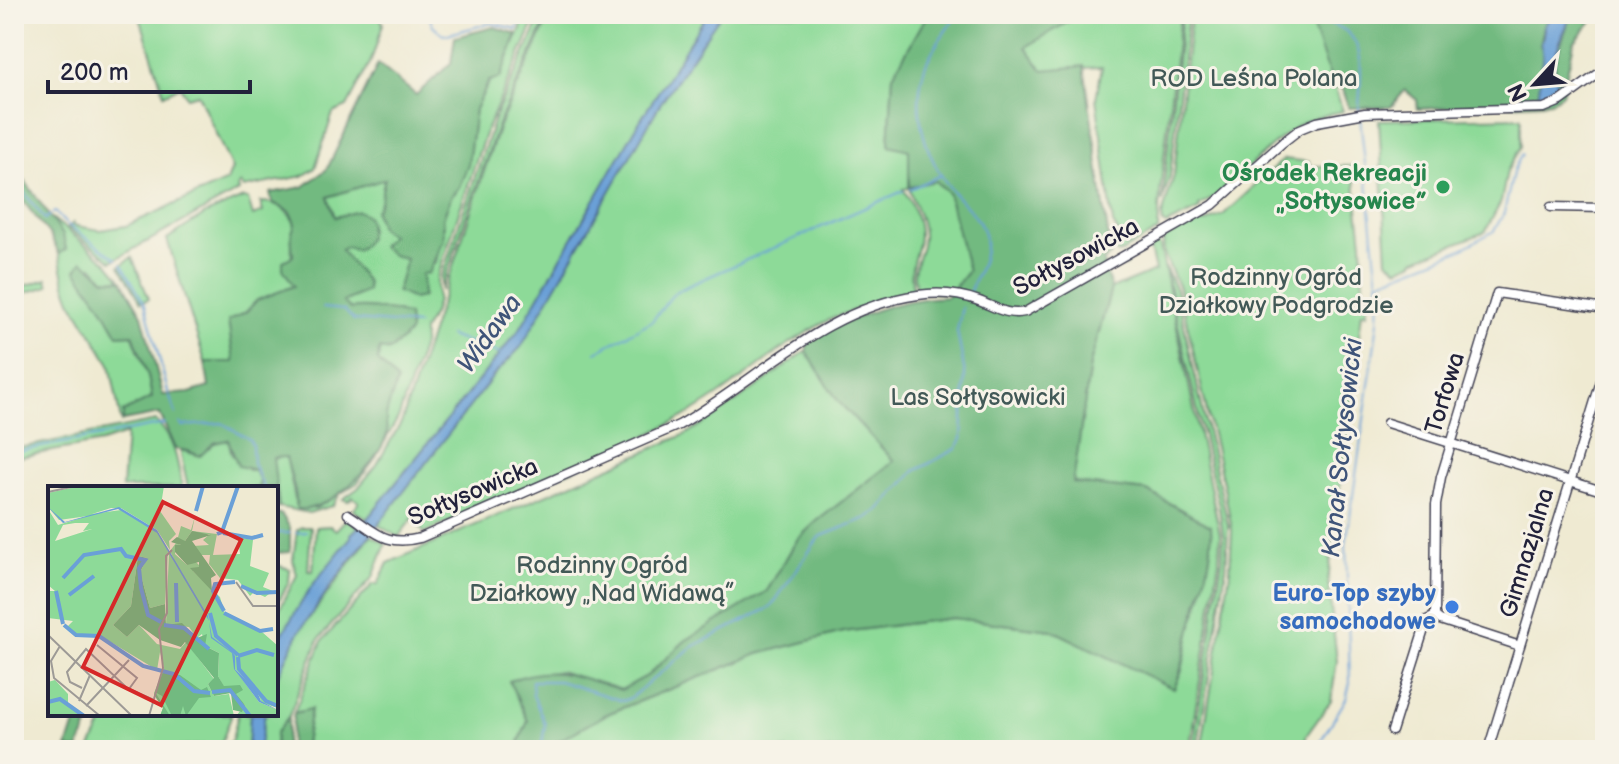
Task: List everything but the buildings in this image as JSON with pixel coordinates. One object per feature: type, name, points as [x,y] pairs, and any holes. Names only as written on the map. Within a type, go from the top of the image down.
[{"type":"street","name":"Sołtysowicka","points":[[348,514],[388,539],[403,542],[420,538],[679,425],[708,409],[828,324],[917,295],[962,296],[1009,313],[1025,312],[1213,205],[1300,129],[1324,120],[1365,113],[1544,108],[1561,101],[1604,73]]},
{"type":"street","points":[[1551,207],[1605,208]]},
{"type":"street","name":"Torfowa","points":[[1392,731],[1427,620],[1435,616],[1436,505],[1450,444],[1497,293],[1605,309]]},
{"type":"street","name":"Gimnazjalna","points":[[1488,750],[1605,368]]},
{"type":"street","points":[[1387,423],[1605,492]]},
{"type":"street","points":[[1435,616],[1520,646]]},
{"type":"green space","points":[[139,14],[379,14],[383,24],[371,61],[347,107],[333,113],[315,168],[303,176],[244,188],[241,183],[239,191],[112,261],[68,228],[73,223],[100,230],[126,226],[227,181],[232,169],[198,94],[187,97],[180,86],[164,94]]},
{"type":"green space","points":[[523,14],[538,14],[486,131],[437,278],[437,300],[423,330],[423,345],[399,416],[357,483],[340,494],[332,506],[309,513],[279,507],[272,459],[286,456],[297,509],[316,508],[330,499],[380,348],[403,339],[398,311],[351,309],[343,302],[367,291],[367,282],[340,251],[345,247],[328,197],[386,178],[383,195],[392,255],[406,259],[422,273],[436,262],[444,227],[443,218],[468,165],[475,109],[490,81],[500,77],[521,28]]},
{"type":"green space","points":[[543,14],[549,14],[498,124],[441,291],[441,278],[496,114]]},
{"type":"green space","points":[[551,14],[707,14],[640,121],[520,329],[367,519],[353,510],[359,502],[353,497],[348,501],[343,499],[358,488],[376,466],[402,421],[499,126]]},
{"type":"green space","points":[[721,14],[928,14],[893,75],[889,145],[909,149],[948,193],[968,271],[951,292],[918,293],[914,270],[923,231],[909,188],[903,189],[919,229],[911,274],[914,293],[827,321],[694,411],[550,480],[424,533],[413,518],[398,537],[378,525],[495,374],[521,347],[660,104]]},
{"type":"green space","name":"Las Sołtysowicki","points":[[928,14],[1081,14],[1026,47],[1043,70],[1084,66],[1111,255],[1103,261],[1111,289],[1090,364],[1073,483],[1147,491],[1211,526],[1206,578],[1174,689],[1052,630],[953,618],[843,632],[758,654],[607,714],[542,750],[522,750],[519,742],[528,721],[509,681],[539,673],[566,674],[621,690],[647,676],[685,641],[767,591],[797,540],[894,461],[838,401],[806,351],[809,340],[859,317],[893,305],[947,297],[968,271],[948,193],[935,181],[909,187],[909,150],[889,145],[893,75]]},
{"type":"green space","name":"ROD Leśna Polana","points":[[1081,14],[1180,14],[1158,231],[1118,254],[1113,236],[1126,246],[1132,242],[1121,237],[1113,224],[1096,98],[1102,67],[1043,70],[1026,47]]},
{"type":"green space","points":[[1182,14],[1188,14],[1170,176],[1162,202]]},
{"type":"green space","points":[[1191,14],[1598,14],[1574,42],[1562,94],[1543,103],[1418,109],[1417,100],[1405,90],[1391,107],[1349,108],[1342,86],[1335,88],[1343,111],[1316,118],[1287,133],[1226,187],[1199,206],[1200,209],[1166,225],[1162,216],[1174,175]]},
{"type":"green space","points":[[1308,14],[1553,14],[1544,26],[1540,45],[1544,52],[1539,97],[1551,95],[1557,75],[1554,63],[1570,18],[1598,14],[1574,42],[1562,94],[1552,101],[1418,109],[1417,100],[1405,90],[1391,107],[1349,108],[1342,86],[1334,88]]},
{"type":"green space","points":[[494,27],[517,34],[500,78],[489,81],[475,109],[468,165],[443,218],[444,240],[429,273],[422,274],[423,297],[413,299],[397,292],[406,259],[392,255],[381,246],[391,235],[380,228],[375,211],[385,179],[328,197],[335,217],[358,211],[367,216],[369,226],[369,235],[362,246],[357,250],[345,247],[341,250],[367,282],[367,291],[343,302],[351,309],[379,309],[408,316],[410,332],[390,351],[379,349],[378,361],[397,381],[387,413],[386,437],[362,473],[323,503],[297,509],[286,457],[273,458],[276,486],[259,486],[260,481],[255,470],[238,466],[228,440],[214,443],[200,456],[175,449],[160,414],[123,421],[123,412],[152,398],[148,376],[133,334],[118,335],[76,270],[83,261],[105,279],[122,280],[142,315],[163,395],[189,393],[209,387],[205,362],[234,362],[228,321],[246,312],[257,300],[294,286],[283,269],[283,261],[293,256],[291,235],[295,224],[290,212],[272,202],[270,193],[303,187],[327,169],[378,64],[416,95],[451,63],[455,37]]},
{"type":"green space","name":"Ośrodek Rekreacji „Sołtysowice”","points":[[1521,117],[1521,146],[1507,171],[1501,202],[1485,232],[1398,269],[1387,260],[1379,120]]},
{"type":"green space","name":"Rodzinny Ogród Działkowy Podgrodzie","points":[[1284,159],[1309,162],[1309,166],[1353,166],[1364,292],[1369,293],[1367,313],[1362,312],[1328,581],[1337,661],[1331,701],[1306,736],[1306,750],[1201,750],[1230,572],[1232,530],[1179,288],[1164,254],[1163,239],[1201,216],[1204,223],[1223,215]]},
{"type":"green space","points":[[14,178],[23,178],[63,235],[66,249],[59,254],[50,235],[14,190]]},
{"type":"green space","points":[[243,198],[248,199],[253,216],[263,212],[260,202],[266,202],[285,210],[295,224],[292,255],[294,286],[257,300],[246,312],[229,321],[234,362],[205,362],[167,239],[206,214]]},
{"type":"green space","points":[[52,218],[107,262],[122,280],[105,279],[92,266],[76,270],[99,301],[118,335],[132,334],[148,376],[152,398],[124,412],[121,422],[110,364],[71,300],[65,284],[59,254],[66,248]]},
{"type":"green space","points":[[1156,242],[1160,246],[1220,534],[1219,561],[1189,750],[542,750],[607,714],[758,654],[843,632],[953,618],[1052,630],[1174,688],[1182,671],[1202,597],[1211,526],[1147,491],[1073,483],[1090,364],[1111,289],[1155,271],[1150,249],[1128,260],[1126,266],[1118,267],[1121,260]]},
{"type":"green space","points":[[132,257],[149,299],[141,302],[120,266]]},
{"type":"green space","points":[[1165,267],[1176,290],[1228,525],[1226,568],[1197,750],[1192,750],[1222,559],[1223,535]]},
{"type":"green space","points":[[47,279],[49,286],[14,296],[14,289]]},
{"type":"green space","name":"Rodzinny Ogród Działkowy „Nad Widawą”","points":[[806,351],[838,401],[894,461],[797,540],[767,591],[685,641],[647,676],[622,690],[559,671],[510,681],[528,722],[519,742],[522,750],[304,750],[311,709],[294,713],[322,641],[373,584],[378,584],[388,563],[686,434]]},
{"type":"green space","points":[[156,421],[172,444],[182,486],[122,486],[126,434],[102,442],[14,458],[14,449]]},
{"type":"green space","points":[[228,440],[232,455],[248,470],[255,470],[260,481],[259,486],[188,486],[180,450],[200,456],[214,443]]},
{"type":"green space","points":[[278,513],[290,528],[290,552],[278,553]]},
{"type":"green space","points":[[346,519],[359,527],[311,587],[278,641],[278,612],[297,575],[293,560],[297,530],[311,527],[308,571],[313,571],[316,527],[330,526],[336,530]]},
{"type":"green space","points":[[371,535],[386,544],[373,577],[319,639],[289,716],[276,733],[275,750],[259,750],[265,716],[278,716],[278,676],[299,632]]},
{"type":"green space","points":[[278,566],[290,569],[289,582],[278,602]]},
{"type":"green space","points":[[311,709],[304,750],[289,750],[294,713]]},
{"type":"green space","points":[[77,716],[92,716],[78,750],[67,748]]},
{"type":"green space","points":[[106,716],[231,716],[221,744],[90,750]]},
{"type":"green space","points":[[238,716],[250,716],[248,750],[180,750],[224,747],[232,740]]},
{"type":"green space","points":[[289,716],[285,750],[275,750],[276,733]]},
{"type":"water","points":[[707,14],[721,14],[660,104],[521,347],[495,374],[329,588],[299,632],[278,676],[278,641],[311,587],[520,329],[640,121]]},
{"type":"water","points":[[1553,14],[1582,14],[1570,18],[1558,47],[1553,63],[1557,82],[1555,90],[1551,95],[1538,97],[1543,60],[1541,42],[1544,26]]},
{"type":"water","points":[[250,716],[265,716],[259,750],[248,750]]},
{"type":"waterway","points":[[428,14],[433,26],[444,35],[491,23],[517,29],[521,14]]},
{"type":"waterway","points":[[957,14],[928,60],[919,101],[924,134],[936,166],[978,220],[984,233],[984,253],[969,293]]},
{"type":"waterway","name":"Kanał Sołtysowicki","points":[[1323,14],[1330,23],[1347,32],[1358,49],[1361,69],[1359,111]]},
{"type":"waterway","name":"Kanał Sołtysowicki","points":[[1315,750],[1346,699],[1350,683],[1346,544],[1378,322],[1379,292],[1360,117]]},
{"type":"waterway","points":[[1378,282],[1460,250],[1494,231],[1504,213],[1514,169],[1522,154]]},
{"type":"waterway","points":[[910,189],[941,175]]},
{"type":"waterway","points":[[14,180],[45,219],[50,215]]},
{"type":"waterway","points":[[596,352],[652,321],[674,293],[903,191]]},
{"type":"waterway","points":[[53,213],[117,259]]},
{"type":"waterway","points":[[122,264],[145,304],[176,414]]},
{"type":"waterway","points":[[541,750],[545,724],[533,695],[532,681],[559,681],[623,701],[630,698],[692,647],[771,607],[819,537],[867,518],[879,510],[915,471],[956,449],[962,439],[965,374],[957,331],[962,307]]},
{"type":"waterway","points":[[323,308],[344,310],[354,320],[418,325]]},
{"type":"waterway","name":"Widawa","points":[[449,336],[501,354]]},
{"type":"waterway","points":[[180,423],[182,426],[222,423],[249,439],[253,463],[263,486]]},
{"type":"waterway","points":[[14,452],[165,424]]},
{"type":"waterway","points":[[296,533],[306,532]]},
{"type":"waterway","points":[[278,533],[290,533]]},
{"type":"place","name":"Ośrodek Rekreacji „Sołtysowice”","points":[[1443,187]]},
{"type":"place","name":"Euro-Top szyby samochodowe","points":[[1452,607]]}]
